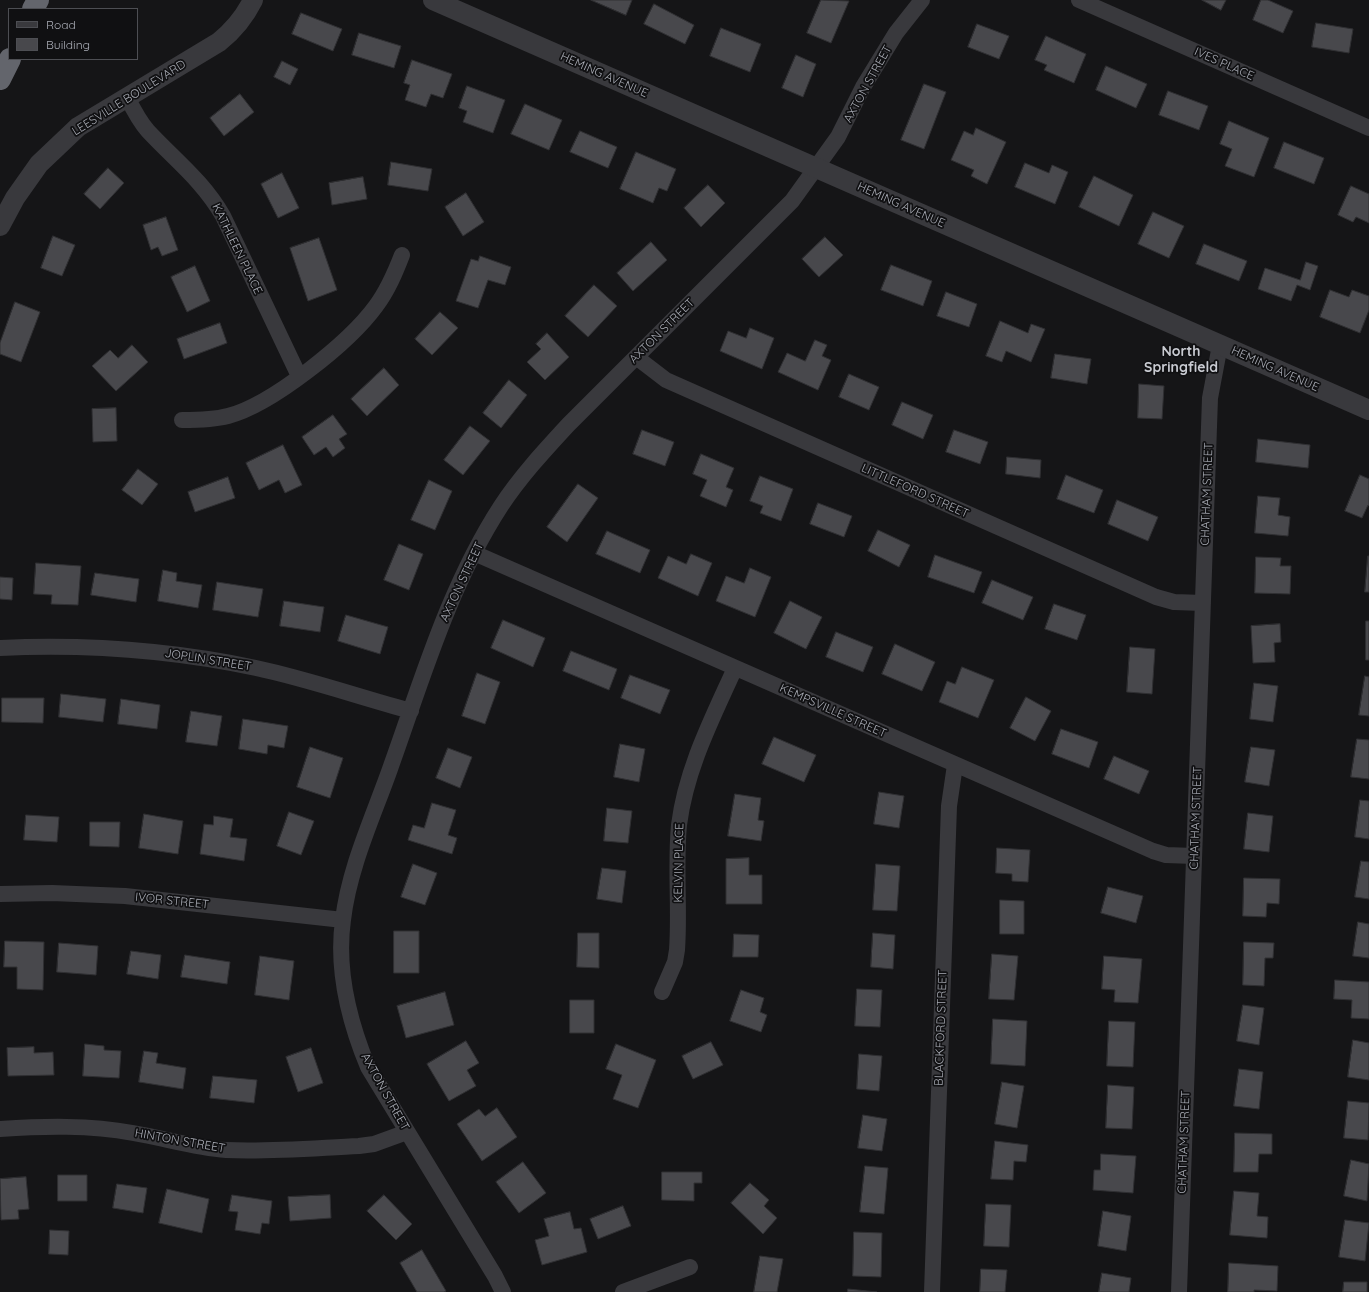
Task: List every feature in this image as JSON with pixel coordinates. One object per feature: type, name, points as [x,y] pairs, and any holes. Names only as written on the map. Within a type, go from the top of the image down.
[{"type":"highway","points":[[0,79],[10,60]]},
{"type":"street","name":"LEESVILLE BOULEVARD","points":[[0,226],[15,198],[39,164],[53,149],[78,127],[219,42],[236,27],[253,0]]},
{"type":"street","name":"HEMING AVENUE","points":[[433,0],[1369,410]]},
{"type":"street","name":"AXTON STREET","points":[[503,1292],[495,1276],[368,1067],[350,1019],[343,978],[343,920],[354,868],[451,600],[474,553],[500,508],[533,464],[568,425],[781,214],[838,137],[863,87],[896,33],[922,0]]},
{"type":"street","name":"IVES PLACE","points":[[1079,0],[1369,128]]},
{"type":"street","name":"KATHLEEN PLACE","points":[[127,97],[148,131],[198,180],[213,198],[299,376]]},
{"type":"street","points":[[182,420],[214,419],[235,414],[263,402],[299,376],[342,342],[375,307],[392,282],[402,255]]},
{"type":"street","name":"CHATHAM STREET","points":[[1179,1292],[1210,398],[1220,345]]},
{"type":"street","name":"LITTLEFORD STREET","points":[[636,357],[666,380],[1156,597],[1174,602],[1203,602]]},
{"type":"street","name":"KEMPSVILLE STREET","points":[[474,553],[1153,851],[1166,855],[1194,856]]},
{"type":"street","name":"JOPLIN STREET","points":[[0,648],[116,648],[208,659],[257,668],[314,682],[411,711]]},
{"type":"street","name":"KELVIN PLACE","points":[[662,992],[675,962],[677,950],[677,854],[679,825],[688,780],[695,756],[735,668]]},
{"type":"street","name":"BLACKFORD STREET","points":[[932,1292],[949,806],[955,765]]},
{"type":"street","name":"IVOR STREET","points":[[0,894],[52,892],[125,896],[343,920]]},
{"type":"street","name":"HINTON STREET","points":[[0,1129],[41,1126],[93,1128],[132,1133],[202,1147],[246,1150],[359,1146],[374,1144],[407,1132]]},
{"type":"street","points":[[623,1292],[690,1267]]},
{"type":"building","points":[[591,0],[632,0],[626,15]]},
{"type":"building","points":[[821,0],[849,1],[831,43],[807,33]]},
{"type":"building","points":[[1202,0],[1226,0],[1221,10]]},
{"type":"building","points":[[1261,0],[1268,0],[1293,11],[1283,33],[1253,20]]},
{"type":"building","points":[[654,4],[694,25],[685,44],[644,24]]},
{"type":"building","points":[[301,13],[342,29],[333,51],[292,34]]},
{"type":"building","points":[[1316,23],[1353,29],[1349,53],[1312,47]]},
{"type":"building","points":[[977,24],[1009,36],[999,59],[968,47]]},
{"type":"building","points":[[721,28],[761,44],[750,72],[710,56]]},
{"type":"building","points":[[359,33],[401,46],[394,68],[352,55]]},
{"type":"building","points":[[1046,36],[1086,54],[1074,83],[1044,70],[1047,65],[1035,60]]},
{"type":"building","points":[[796,55],[816,64],[803,97],[782,88]]},
{"type":"building","points":[[412,60],[452,74],[443,98],[431,94],[426,107],[405,100],[410,85],[404,83]]},
{"type":"building","points":[[282,61],[298,69],[290,85],[274,77]]},
{"type":"building","points":[[1106,66],[1147,84],[1136,108],[1096,90]]},
{"type":"building","points":[[924,84],[946,92],[924,149],[901,140]]},
{"type":"building","points":[[467,86],[505,100],[493,133],[463,122],[467,111],[459,108]]},
{"type":"building","points":[[1168,91],[1208,106],[1199,130],[1159,115]]},
{"type":"building","points":[[240,94],[254,112],[224,136],[210,118]]},
{"type":"building","points":[[525,104],[562,120],[549,150],[511,134]]},
{"type":"building","points":[[1229,121],[1269,138],[1254,177],[1225,166],[1232,149],[1220,144]]},
{"type":"building","points":[[976,128],[1006,142],[987,184],[971,176],[974,170],[951,160],[964,131],[973,135]]},
{"type":"building","points":[[580,131],[617,147],[608,168],[570,152]]},
{"type":"building","points":[[1284,142],[1324,158],[1314,184],[1274,168]]},
{"type":"building","points":[[636,152],[676,169],[667,191],[659,188],[653,203],[620,189]]},
{"type":"building","points":[[391,162],[432,169],[428,191],[388,185]]},
{"type":"building","points":[[1025,163],[1049,173],[1052,165],[1068,172],[1055,204],[1015,187]]},
{"type":"building","points":[[108,168],[124,183],[100,209],[84,194]]},
{"type":"building","points":[[282,173],[299,208],[278,218],[261,184]]},
{"type":"building","points":[[1094,176],[1133,195],[1119,226],[1079,207]]},
{"type":"building","points":[[363,177],[367,199],[332,205],[329,183]]},
{"type":"building","points":[[708,185],[725,203],[701,227],[684,208]]},
{"type":"building","points":[[1351,186],[1369,194],[1369,223],[1356,217],[1353,222],[1338,215]]},
{"type":"building","points":[[466,193],[484,222],[463,236],[445,207]]},
{"type":"building","points":[[1153,212],[1184,226],[1169,258],[1138,244]]},
{"type":"building","points":[[166,217],[178,250],[162,256],[158,247],[151,250],[143,225]]},
{"type":"building","points":[[53,236],[75,245],[62,276],[41,268]]},
{"type":"building","points":[[825,237],[843,255],[819,277],[802,259]]},
{"type":"building","points":[[319,238],[337,290],[308,301],[290,248]]},
{"type":"building","points":[[651,242],[667,260],[633,291],[617,273]]},
{"type":"building","points":[[1204,244],[1247,261],[1239,281],[1196,264]]},
{"type":"building","points":[[480,256],[511,267],[505,285],[488,280],[478,308],[456,301],[471,259],[478,261]]},
{"type":"building","points":[[1306,262],[1318,266],[1310,290],[1297,285],[1291,301],[1258,289],[1265,268],[1300,280]]},
{"type":"building","points":[[891,265],[932,281],[923,306],[881,290]]},
{"type":"building","points":[[195,266],[210,301],[187,312],[171,277]]},
{"type":"building","points":[[594,285],[617,306],[588,337],[565,316]]},
{"type":"building","points":[[1330,290],[1349,297],[1352,290],[1369,296],[1369,310],[1360,333],[1320,317]]},
{"type":"building","points":[[946,292],[977,304],[969,327],[937,316]]},
{"type":"building","points":[[15,302],[40,312],[21,362],[0,354],[0,343]]},
{"type":"building","points":[[440,312],[458,328],[432,355],[415,339]]},
{"type":"building","points":[[1000,321],[1028,333],[1031,324],[1045,329],[1031,362],[1006,351],[1002,362],[986,356]]},
{"type":"building","points":[[220,323],[227,343],[184,359],[177,339]]},
{"type":"building","points":[[750,328],[774,338],[762,369],[720,351],[728,331],[746,338]]},
{"type":"building","points":[[547,333],[569,357],[545,380],[527,362],[541,349],[536,344]]},
{"type":"building","points":[[815,340],[827,345],[822,356],[831,360],[818,390],[778,372],[787,353],[805,361]]},
{"type":"building","points":[[132,345],[148,362],[116,391],[92,366],[110,350],[118,358]]},
{"type":"building","points":[[1055,354],[1091,359],[1087,384],[1051,378]]},
{"type":"building","points":[[384,368],[399,385],[367,416],[351,399]]},
{"type":"building","points":[[849,374],[879,387],[869,410],[839,397]]},
{"type":"building","points":[[509,380],[527,395],[501,428],[483,413]]},
{"type":"building","points":[[1139,384],[1164,386],[1162,419],[1138,418]]},
{"type":"building","points":[[902,402],[933,415],[923,439],[892,425]]},
{"type":"building","points":[[116,408],[117,441],[93,442],[92,409]]},
{"type":"building","points":[[333,415],[347,434],[339,439],[345,448],[333,457],[326,447],[314,455],[302,437]]},
{"type":"building","points":[[470,426],[490,441],[463,475],[444,460]]},
{"type":"building","points":[[642,430],[674,442],[665,466],[633,454]]},
{"type":"building","points":[[954,430],[988,442],[980,464],[946,452]]},
{"type":"building","points":[[1258,439],[1310,445],[1308,468],[1256,462]]},
{"type":"building","points":[[283,445],[302,485],[285,493],[279,480],[259,490],[246,463]]},
{"type":"building","points":[[701,454],[734,468],[726,487],[733,490],[726,507],[700,496],[707,480],[693,474]]},
{"type":"building","points":[[1007,457],[1041,460],[1040,478],[1006,474]]},
{"type":"building","points":[[138,469],[158,484],[142,505],[122,490]]},
{"type":"building","points":[[1066,475],[1103,490],[1094,513],[1057,499]]},
{"type":"building","points":[[1360,475],[1369,479],[1369,506],[1368,505],[1362,518],[1345,511]]},
{"type":"building","points":[[760,476],[793,489],[781,521],[760,513],[763,506],[750,501]]},
{"type":"building","points":[[228,477],[235,498],[195,512],[188,492]]},
{"type":"building","points":[[429,480],[452,491],[435,530],[411,520]]},
{"type":"building","points":[[578,484],[598,498],[567,542],[547,527]]},
{"type":"building","points":[[1258,496],[1280,498],[1278,515],[1290,517],[1288,536],[1255,533]]},
{"type":"building","points":[[1117,500],[1158,517],[1148,541],[1108,524]]},
{"type":"building","points":[[818,503],[852,516],[844,537],[810,524]]},
{"type":"building","points":[[878,530],[910,545],[899,567],[868,551]]},
{"type":"building","points":[[607,531],[650,550],[640,573],[596,554]]},
{"type":"building","points":[[399,544],[423,554],[409,590],[384,580]]},
{"type":"building","points":[[691,554],[712,563],[698,596],[658,578],[668,556],[686,564]]},
{"type":"building","points":[[935,555],[982,572],[974,593],[928,577]]},
{"type":"building","points":[[1368,556],[1369,592],[1365,592]]},
{"type":"building","points":[[1256,557],[1281,558],[1280,566],[1291,566],[1290,594],[1255,593]]},
{"type":"building","points":[[36,563],[81,566],[78,605],[51,604],[52,595],[34,594]]},
{"type":"building","points":[[750,568],[771,577],[755,617],[716,601],[726,576],[744,583]]},
{"type":"building","points":[[163,570],[177,573],[176,581],[202,585],[198,608],[158,601]]},
{"type":"building","points":[[95,573],[139,579],[136,602],[91,595]]},
{"type":"building","points":[[0,577],[13,578],[12,600],[0,599]]},
{"type":"building","points":[[992,580],[1033,597],[1023,620],[982,603]]},
{"type":"building","points":[[217,582],[263,589],[258,617],[213,610]]},
{"type":"building","points":[[284,601],[324,607],[320,632],[280,626]]},
{"type":"building","points":[[790,601],[822,617],[806,649],[774,633]]},
{"type":"building","points":[[1054,604],[1086,615],[1077,640],[1045,629]]},
{"type":"building","points":[[346,615],[388,627],[380,654],[338,641]]},
{"type":"building","points":[[503,620],[545,638],[533,667],[491,648]]},
{"type":"building","points":[[1366,621],[1369,621],[1369,660],[1366,660]]},
{"type":"building","points":[[1280,624],[1281,642],[1274,643],[1275,662],[1253,663],[1251,626]]},
{"type":"building","points":[[836,632],[873,647],[863,672],[826,657]]},
{"type":"building","points":[[895,644],[935,662],[922,691],[882,674]]},
{"type":"building","points":[[1130,647],[1155,649],[1152,694],[1127,692]]},
{"type":"building","points":[[571,651],[617,669],[609,690],[563,671]]},
{"type":"building","points":[[962,667],[994,680],[978,718],[939,702],[947,681],[955,684]]},
{"type":"building","points":[[477,673],[500,682],[485,724],[462,716]]},
{"type":"building","points":[[630,675],[670,690],[660,714],[621,698]]},
{"type":"building","points":[[1365,676],[1369,677],[1369,716],[1359,715]]},
{"type":"building","points":[[1254,683],[1278,686],[1273,722],[1250,719]]},
{"type":"building","points":[[61,694],[106,699],[103,722],[59,717]]},
{"type":"building","points":[[1026,697],[1051,711],[1035,741],[1010,728]]},
{"type":"building","points":[[2,698],[44,698],[43,723],[2,722]]},
{"type":"building","points":[[121,699],[160,705],[157,729],[118,724]]},
{"type":"building","points":[[191,711],[222,716],[217,746],[186,742]]},
{"type":"building","points":[[243,719],[288,726],[284,748],[268,745],[267,754],[239,749]]},
{"type":"building","points":[[1061,729],[1098,742],[1089,768],[1052,754]]},
{"type":"building","points":[[774,737],[816,755],[804,782],[762,764]]},
{"type":"building","points":[[1357,739],[1369,740],[1369,779],[1351,777]]},
{"type":"building","points":[[620,744],[645,749],[639,782],[614,777]]},
{"type":"building","points":[[310,747],[343,758],[330,798],[297,787]]},
{"type":"building","points":[[1251,747],[1275,750],[1269,786],[1245,782]]},
{"type":"building","points":[[448,748],[472,757],[460,788],[436,778]]},
{"type":"building","points":[[1114,756],[1149,771],[1139,794],[1104,779]]},
{"type":"building","points":[[879,792],[904,796],[899,828],[874,824]]},
{"type":"building","points":[[735,794],[761,798],[758,820],[764,821],[761,841],[728,836]]},
{"type":"building","points":[[1360,800],[1369,801],[1369,839],[1355,837]]},
{"type":"building","points":[[432,803],[456,810],[448,835],[457,838],[452,854],[408,840],[413,825],[424,828]]},
{"type":"building","points":[[607,808],[632,811],[628,843],[604,841]]},
{"type":"building","points":[[289,812],[314,821],[301,855],[277,846]]},
{"type":"building","points":[[1248,813],[1273,816],[1269,852],[1244,849]]},
{"type":"building","points":[[144,814],[183,821],[178,854],[139,848]]},
{"type":"building","points":[[26,815],[59,817],[57,842],[24,840]]},
{"type":"building","points":[[214,816],[233,819],[230,837],[247,839],[244,861],[200,854],[204,824],[213,825]]},
{"type":"building","points":[[90,822],[120,822],[119,847],[90,846]]},
{"type":"building","points":[[997,848],[1030,850],[1028,882],[1012,881],[1012,874],[996,873]]},
{"type":"building","points":[[749,858],[749,875],[762,875],[762,904],[726,904],[726,859]]},
{"type":"building","points":[[1361,861],[1369,862],[1369,899],[1355,897]]},
{"type":"building","points":[[413,864],[437,873],[425,905],[401,897]]},
{"type":"building","points":[[876,864],[900,866],[897,911],[873,910]]},
{"type":"building","points":[[602,868],[626,871],[622,903],[597,899]]},
{"type":"building","points":[[1244,878],[1280,879],[1279,904],[1267,903],[1266,917],[1243,916]]},
{"type":"building","points":[[1108,887],[1143,896],[1136,923],[1101,913]]},
{"type":"building","points":[[1000,900],[1024,901],[1024,934],[1000,934]]},
{"type":"building","points":[[1358,922],[1369,924],[1369,958],[1353,956]]},
{"type":"building","points":[[394,931],[419,931],[419,973],[394,973]]},
{"type":"building","points":[[578,933],[599,933],[599,968],[577,967]]},
{"type":"building","points":[[873,933],[895,935],[893,969],[871,967]]},
{"type":"building","points":[[734,934],[759,935],[758,957],[733,957]]},
{"type":"building","points":[[5,941],[44,942],[43,990],[17,989],[17,967],[4,967]]},
{"type":"building","points":[[1244,942],[1274,943],[1273,958],[1265,958],[1264,986],[1243,985]]},
{"type":"building","points":[[59,943],[98,946],[96,975],[57,972]]},
{"type":"building","points":[[131,951],[161,955],[158,979],[127,974]]},
{"type":"building","points":[[992,954],[1018,956],[1014,1000],[989,999]]},
{"type":"building","points":[[185,955],[230,962],[227,984],[181,977]]},
{"type":"building","points":[[260,956],[294,961],[289,1000],[255,995]]},
{"type":"building","points":[[1104,956],[1142,959],[1138,1003],[1114,1002],[1115,990],[1102,989]]},
{"type":"building","points":[[1335,980],[1369,982],[1369,1019],[1351,1018],[1352,1000],[1334,999]]},
{"type":"building","points":[[857,989],[882,990],[880,1027],[855,1026]]},
{"type":"building","points":[[741,990],[764,998],[760,1012],[767,1015],[761,1032],[730,1021]]},
{"type":"building","points":[[445,992],[454,1025],[406,1038],[397,1006]]},
{"type":"building","points":[[570,1000],[594,1000],[594,1033],[570,1033]]},
{"type":"building","points":[[1243,1005],[1264,1008],[1259,1045],[1237,1041]]},
{"type":"building","points":[[993,1019],[1027,1021],[1025,1066],[991,1064]]},
{"type":"building","points":[[1109,1021],[1135,1022],[1133,1067],[1107,1066]]},
{"type":"building","points":[[1353,1040],[1369,1043],[1369,1080],[1348,1077]]},
{"type":"building","points":[[466,1041],[479,1063],[467,1070],[476,1086],[449,1101],[427,1064]]},
{"type":"building","points":[[711,1042],[723,1065],[693,1079],[682,1056]]},
{"type":"building","points":[[85,1044],[104,1046],[104,1050],[121,1051],[119,1078],[83,1076]]},
{"type":"building","points":[[616,1044],[656,1060],[638,1108],[613,1099],[622,1075],[606,1069]]},
{"type":"building","points":[[34,1047],[34,1053],[53,1052],[54,1075],[8,1076],[7,1048]]},
{"type":"building","points":[[311,1048],[323,1083],[298,1092],[286,1057]]},
{"type":"building","points":[[144,1051],[158,1053],[156,1063],[186,1068],[183,1089],[139,1082]]},
{"type":"building","points":[[859,1054],[882,1056],[879,1091],[857,1089]]},
{"type":"building","points":[[1239,1069],[1263,1072],[1259,1109],[1234,1106]]},
{"type":"building","points":[[213,1076],[257,1080],[254,1103],[210,1098]]},
{"type":"building","points":[[1002,1082],[1024,1086],[1017,1128],[995,1124]]},
{"type":"building","points":[[1108,1085],[1134,1087],[1132,1129],[1106,1128]]},
{"type":"building","points":[[1348,1101],[1369,1103],[1368,1140],[1344,1138]]},
{"type":"building","points":[[497,1108],[517,1137],[482,1161],[457,1124],[479,1109],[485,1116]]},
{"type":"building","points":[[863,1115],[887,1119],[882,1151],[858,1148]]},
{"type":"building","points":[[1235,1133],[1272,1134],[1272,1154],[1259,1154],[1258,1172],[1234,1172]]},
{"type":"building","points":[[995,1141],[1028,1145],[1026,1162],[1014,1161],[1013,1180],[991,1179]]},
{"type":"building","points":[[1101,1154],[1136,1156],[1133,1193],[1093,1190],[1094,1170],[1100,1170]]},
{"type":"building","points":[[1351,1160],[1369,1164],[1367,1201],[1344,1196]]},
{"type":"building","points":[[523,1162],[546,1193],[519,1213],[496,1182]]},
{"type":"building","points":[[865,1166],[888,1168],[884,1214],[860,1212]]},
{"type":"building","points":[[662,1172],[702,1172],[702,1183],[694,1183],[694,1201],[662,1200]]},
{"type":"building","points":[[58,1175],[87,1175],[87,1201],[58,1201]]},
{"type":"building","points":[[26,1177],[29,1209],[18,1210],[19,1219],[1,1220],[0,1179]]},
{"type":"building","points":[[750,1183],[769,1200],[764,1206],[777,1218],[763,1234],[731,1203]]},
{"type":"building","points":[[117,1184],[147,1188],[143,1213],[113,1208]]},
{"type":"building","points":[[167,1189],[209,1199],[202,1233],[159,1223]]},
{"type":"building","points":[[1234,1191],[1259,1193],[1257,1216],[1268,1217],[1267,1238],[1230,1235]]},
{"type":"building","points":[[232,1195],[272,1201],[269,1224],[262,1223],[260,1234],[235,1230],[238,1212],[229,1211]]},
{"type":"building","points":[[330,1195],[331,1218],[290,1221],[288,1197]]},
{"type":"building","points":[[384,1195],[412,1224],[396,1240],[367,1211]]},
{"type":"building","points":[[986,1204],[1011,1205],[1009,1247],[984,1246]]},
{"type":"building","points":[[623,1206],[631,1226],[598,1239],[590,1219]]},
{"type":"building","points":[[1103,1211],[1131,1216],[1126,1251],[1098,1246]]},
{"type":"building","points":[[570,1212],[574,1229],[581,1228],[587,1252],[542,1265],[535,1240],[549,1236],[544,1219]]},
{"type":"building","points":[[1345,1220],[1369,1223],[1365,1261],[1339,1257]]},
{"type":"building","points":[[50,1230],[69,1231],[68,1255],[49,1254]]},
{"type":"building","points":[[854,1232],[882,1233],[881,1277],[853,1276]]},
{"type":"building","points":[[422,1250],[446,1291],[417,1292],[400,1263]]},
{"type":"building","points":[[760,1256],[783,1259],[777,1292],[754,1292]]},
{"type":"building","points":[[1229,1263],[1278,1266],[1277,1291],[1254,1290],[1254,1292],[1228,1292]]},
{"type":"building","points":[[981,1269],[1007,1270],[1005,1292],[980,1292]]},
{"type":"building","points":[[1102,1273],[1131,1278],[1129,1292],[1099,1292]]},
{"type":"building","points":[[1344,1282],[1367,1282],[1367,1292],[1343,1292]]},
{"type":"building","points":[[848,1289],[877,1292],[848,1292]]},
{"type":"district","name":"North Springfield","points":[[1181,360]]}]
